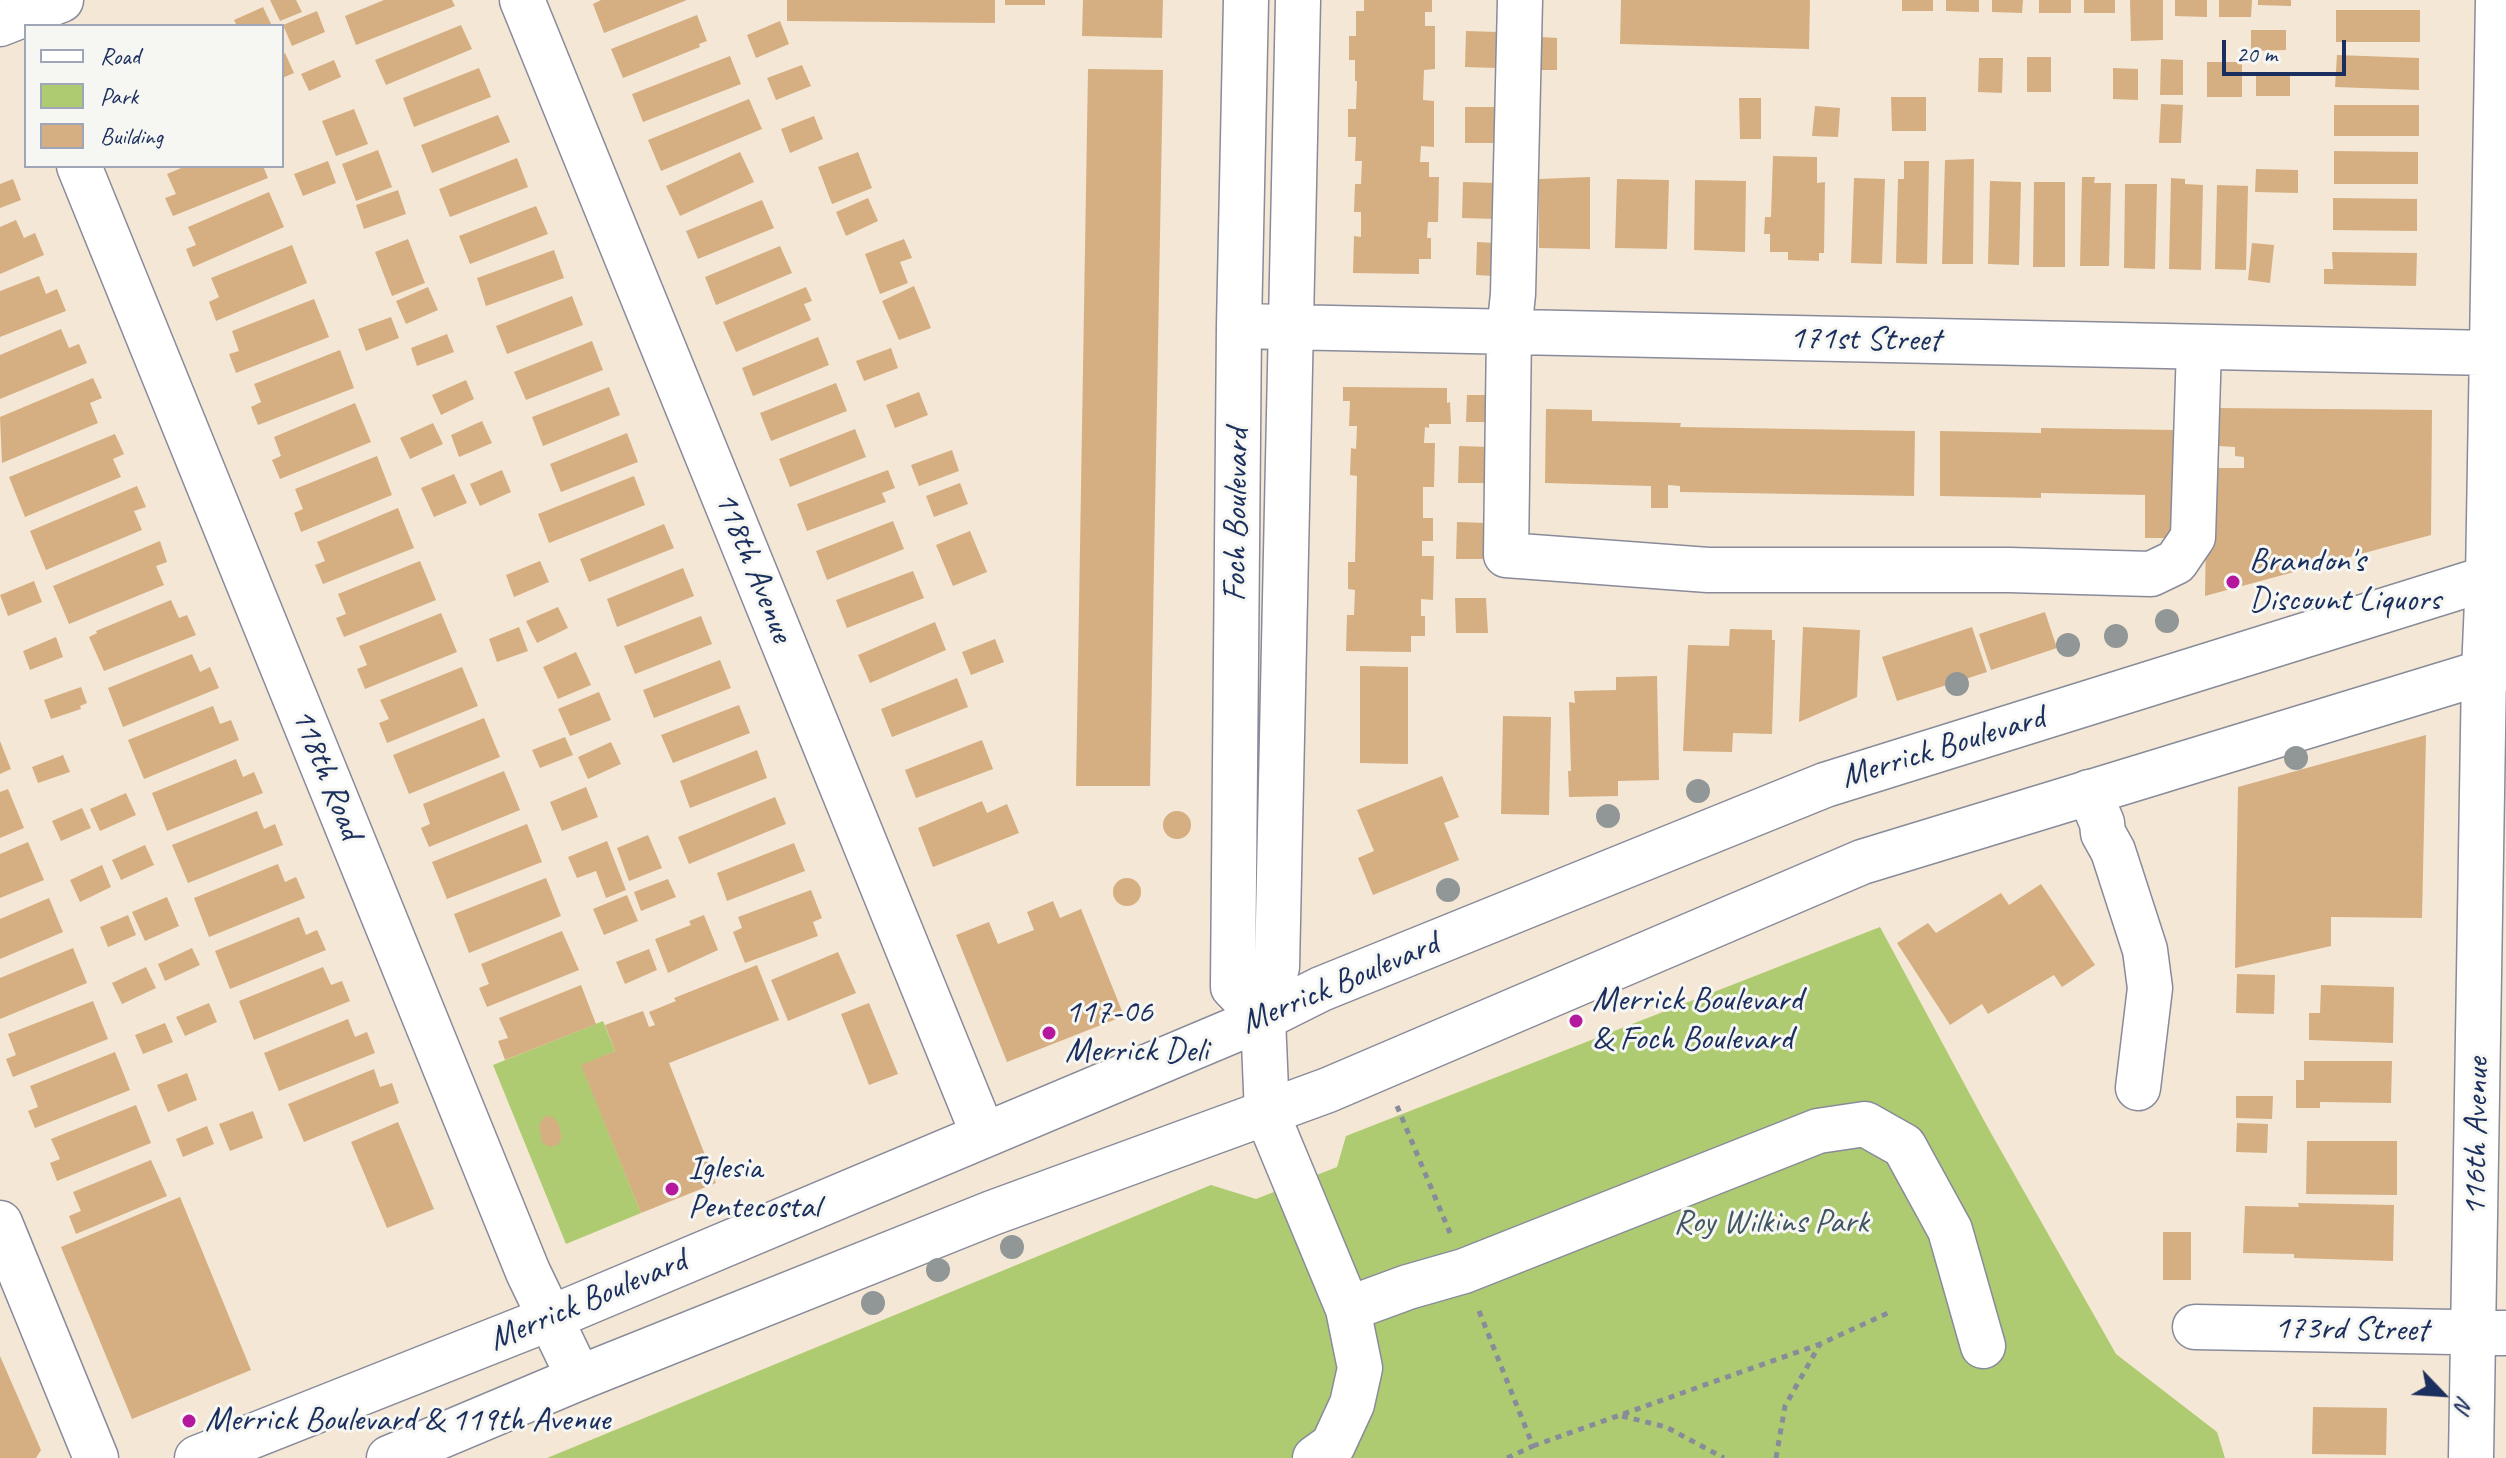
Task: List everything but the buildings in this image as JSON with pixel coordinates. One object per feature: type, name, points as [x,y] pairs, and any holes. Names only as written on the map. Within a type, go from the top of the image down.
[{"type":"street","points":[[14,19],[61,0]]},
{"type":"street","name":"118th Avenue","points":[[522,0],[983,1134]]},
{"type":"street","name":"Foch Boulevard","points":[[1246,0],[1239,326],[1233,987],[1263,1018]]},
{"type":"street","name":"Foch Boulevard","points":[[1267,1114],[1263,1018],[1277,967],[1298,0]]},
{"type":"street","points":[[1520,0],[1513,294],[1509,332],[1506,555],[1708,570],[2009,570],[2151,574],[2176,562],[2193,537],[2199,347]]},
{"type":"street","name":"116th Avenue","points":[[2471,1458],[2489,1333],[2497,577],[2490,353],[2498,0]]},
{"type":"street","name":"118th Road","points":[[80,168],[548,1319],[579,1378]]},
{"type":"street","name":"171st Street","points":[[1239,326],[2490,353]]},
{"type":"street","name":"Merrick Boulevard","points":[[197,1458],[548,1319],[1263,1018],[1321,989],[1825,785],[2497,577]]},
{"type":"street","name":"Merrick Boulevard","points":[[389,1458],[579,1378],[992,1213],[1267,1114],[1357,1078],[1862,862],[2495,670]]},
{"type":"street","points":[[2089,792],[2145,950],[2150,988],[2138,1088]]},
{"type":"street","points":[[1267,1114],[1348,1309],[1360,1368],[1352,1404],[1333,1445],[1315,1458]]},
{"type":"street","points":[[1348,1309],[1464,1271],[1818,1131],[1865,1124],[1904,1146],[1950,1230],[1983,1346]]},
{"type":"street","points":[[0,1223],[96,1458]]},
{"type":"street","name":"173rd Street","points":[[2195,1327],[2489,1333]]},
{"type":"path","points":[[1396,1102],[1452,1239]]},
{"type":"path","points":[[1476,1304],[1533,1446]]},
{"type":"path","points":[[1507,1458],[1820,1344],[1890,1312]]},
{"type":"path","points":[[1776,1458],[1785,1406],[1820,1344]]},
{"type":"path","points":[[1621,1415],[1666,1427],[1724,1458]]},
{"type":"green space","name":"Roy Wilkins Park","points":[[1880,927],[1987,1126],[2116,1354],[2217,1432],[2225,1458],[547,1458],[1211,1185],[1256,1199],[1337,1167],[1346,1136]]},
{"type":"green space","points":[[603,1021],[615,1051],[582,1066],[641,1213],[566,1244],[493,1065]]},
{"type":"place","name":"Brandon's Discount Liquors","points":[[2233,582]]},
{"type":"place","name":"Merrick Boulevard & Foch Boulevard","points":[[1576,1021]]},
{"type":"place","name":"117-06 Merrick Deli","points":[[1049,1033]]},
{"type":"place","name":"Iglesia Pentecostal","points":[[672,1189]]},
{"type":"place","name":"Merrick Boulevard & 119th Avenue","points":[[189,1421]]}]
